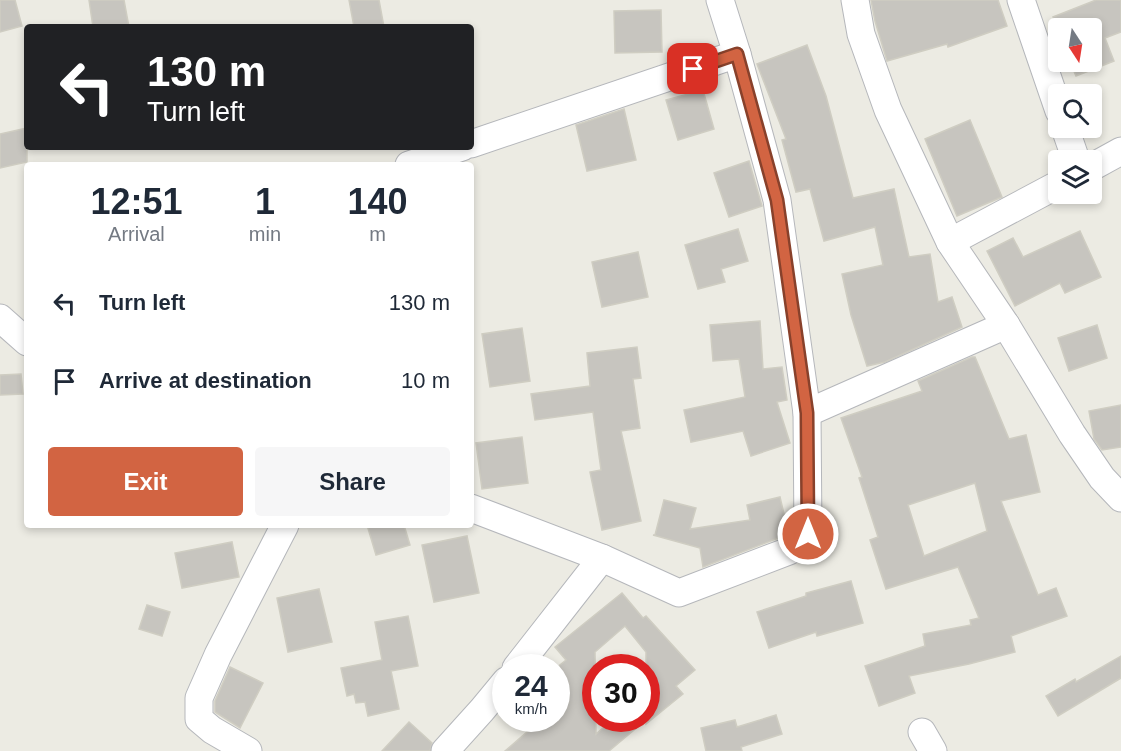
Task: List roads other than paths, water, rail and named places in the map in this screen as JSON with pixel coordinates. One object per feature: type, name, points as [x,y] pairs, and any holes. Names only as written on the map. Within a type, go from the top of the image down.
[{"type":"street","points":[[474,509],[602,558],[679,593],[789,551],[808,534],[807,413],[777,200],[720,0]]},
{"type":"street","points":[[855,0],[861,34],[888,110],[950,242],[1006,325],[1072,435],[1102,478],[1121,498]]},
{"type":"street","points":[[1021,0],[1050,84]]},
{"type":"street","points":[[474,143],[737,54]]},
{"type":"street","points":[[418,162],[453,150]]},
{"type":"street","points":[[1102,161],[1121,151]]},
{"type":"street","points":[[950,242],[1048,190]]},
{"type":"street","points":[[0,318],[24,339]]},
{"type":"street","points":[[807,413],[1006,325]]},
{"type":"street","points":[[248,751],[212,730],[199,718],[199,698],[218,655],[283,528]]},
{"type":"street","points":[[527,654],[602,558]]},
{"type":"street","points":[[445,751],[492,698]]}]
